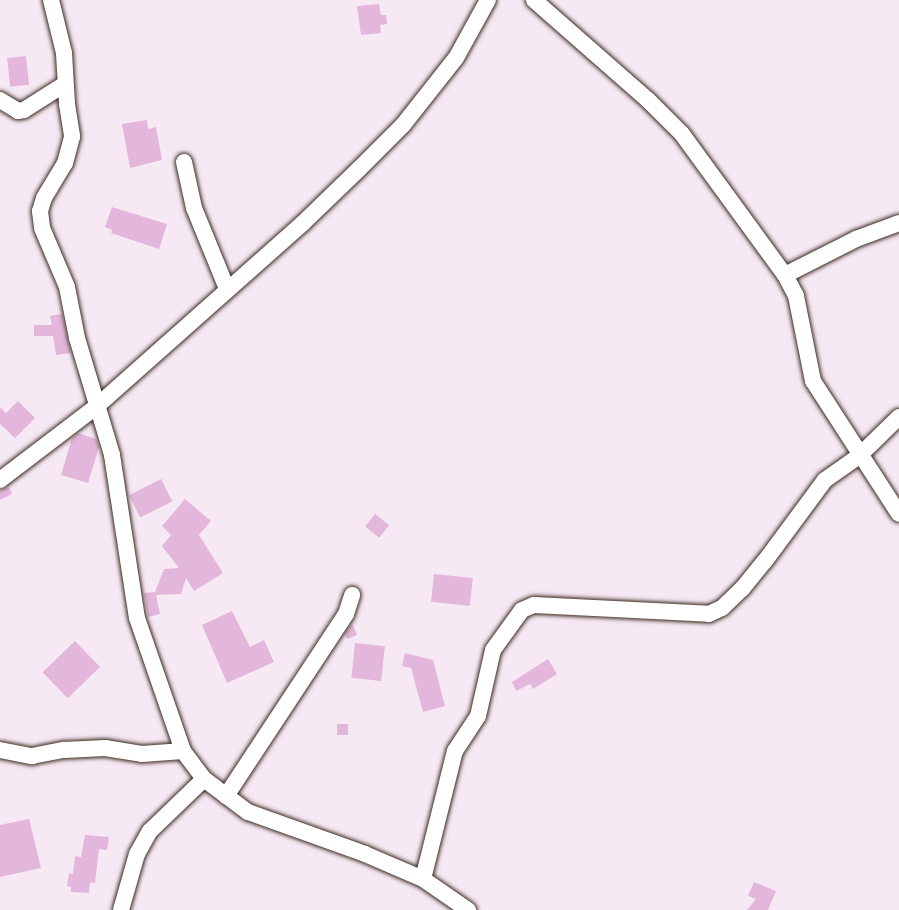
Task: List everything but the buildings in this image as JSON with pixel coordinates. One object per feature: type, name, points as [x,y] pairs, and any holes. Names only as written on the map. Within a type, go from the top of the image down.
[{"type":"street","points":[[51,0],[64,53],[65,84],[72,137],[70,150],[47,192],[40,211],[42,228],[67,286],[77,338],[112,455],[137,618],[183,751],[204,779],[248,812],[364,854],[423,879],[468,910]]},
{"type":"street","points":[[0,480],[98,406],[302,224],[403,125],[456,58],[488,0]]},
{"type":"street","points":[[534,0],[648,100],[682,134],[785,275],[796,296],[813,381],[858,456],[899,514]]},
{"type":"street","points":[[0,100],[18,111],[24,110],[65,84]]},
{"type":"street","points":[[184,162],[194,208],[227,289]]},
{"type":"street","points":[[785,275],[856,239],[899,223]]},
{"type":"street","points":[[423,879],[455,751],[478,716],[493,650],[522,610],[534,605],[710,614],[722,608],[759,568],[825,480],[858,456],[899,417]]},
{"type":"street","points":[[226,796],[346,614],[352,595]]},
{"type":"street","points":[[0,750],[32,756],[64,750],[105,748],[142,754],[183,751]]},
{"type":"street","points":[[121,910],[137,854],[150,831],[204,779]]}]
